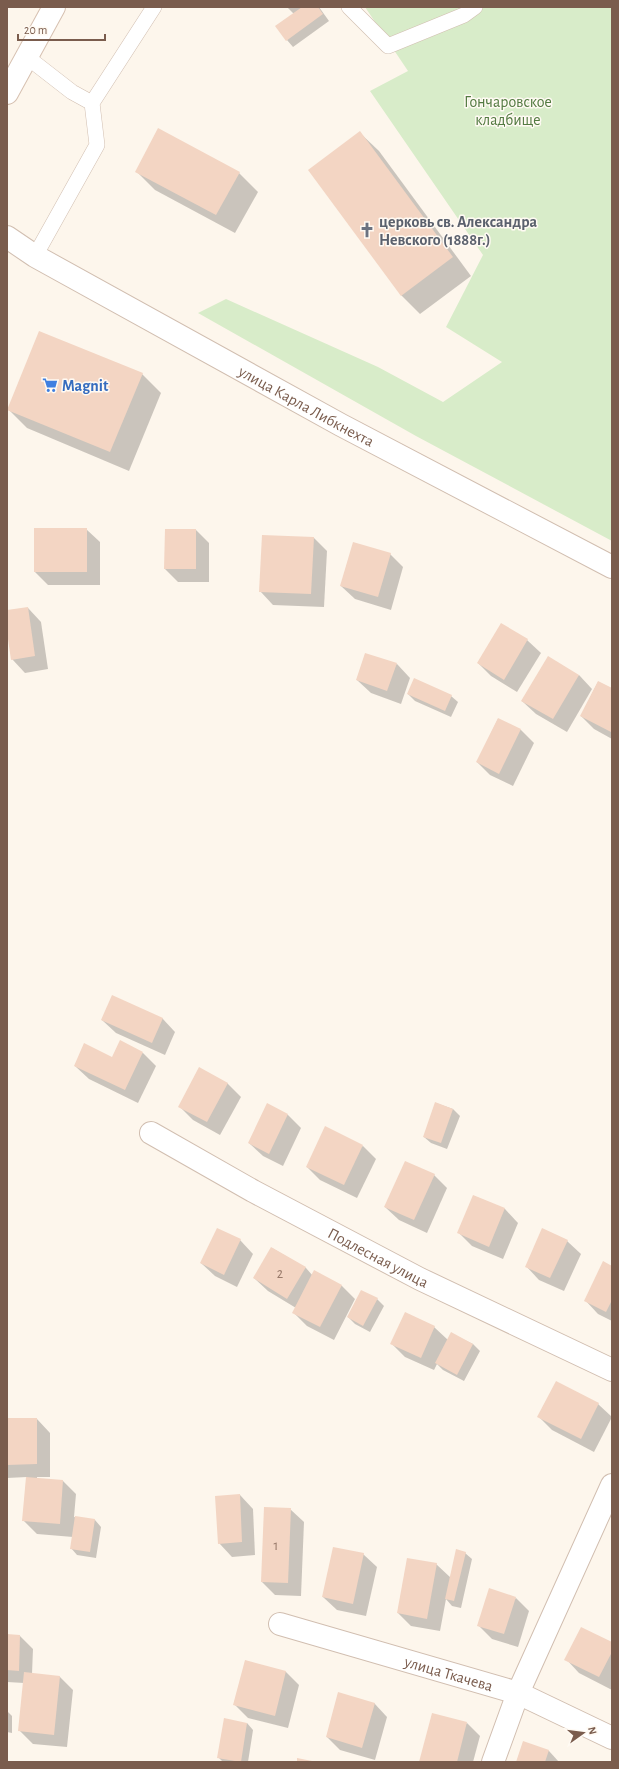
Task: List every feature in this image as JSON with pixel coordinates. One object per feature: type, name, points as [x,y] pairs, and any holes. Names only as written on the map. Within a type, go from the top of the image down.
[{"type":"street","points":[[7,94],[54,7]]},
{"type":"street","name":"улица Карла Либкнехта","points":[[7,237],[35,256],[341,426],[612,566]]},
{"type":"street","name":"Подлесная улица","points":[[151,1133],[253,1191],[420,1279],[612,1370]]},
{"type":"street","points":[[494,1762],[518,1693],[612,1485]]},
{"type":"street","name":"улица Ткачева","points":[[280,1624],[518,1693],[612,1738]]},
{"type":"lane","points":[[35,256],[96,145],[92,103],[154,7]]},
{"type":"lane","points":[[349,7],[388,46],[464,15],[474,7]]},
{"type":"lane","points":[[26,58],[72,92],[92,103]]},
{"type":"green space","name":"Гончаровское кладбище","points":[[365,7],[612,7],[612,541],[416,436],[198,313],[226,299],[378,367],[443,402],[502,362],[446,327],[483,255],[370,91],[408,71]]},
{"type":"building","points":[[302,7],[318,7],[323,14],[286,41],[275,26]]},
{"type":"building","points":[[158,128],[240,172],[216,215],[135,172]]},
{"type":"building","points":[[360,131],[453,257],[401,296],[308,170]]},
{"type":"building","points":[[39,331],[143,373],[110,452],[7,410]]},
{"type":"building","points":[[34,528],[87,528],[87,572],[34,572]]},
{"type":"building","points":[[165,529],[196,529],[196,569],[164,569]]},
{"type":"building","points":[[262,535],[314,537],[311,594],[259,592]]},
{"type":"building","points":[[353,542],[391,553],[378,597],[340,586]]},
{"type":"building","points":[[28,607],[35,656],[11,660],[7,632],[7,610]]},
{"type":"building","points":[[501,623],[528,639],[504,680],[477,663]]},
{"type":"building","points":[[365,653],[397,663],[387,691],[356,680]]},
{"type":"building","points":[[548,656],[579,675],[553,719],[521,701]]},
{"type":"building","points":[[414,678],[452,695],[445,711],[407,694]]},
{"type":"building","points":[[598,681],[612,688],[611,732],[580,716]]},
{"type":"building","points":[[498,718],[521,729],[499,774],[476,762]]},
{"type":"building","points":[[112,995],[163,1018],[152,1043],[101,1020]]},
{"type":"building","points":[[120,1040],[143,1052],[125,1090],[74,1066],[84,1043],[112,1057]]},
{"type":"building","points":[[199,1067],[228,1083],[207,1122],[178,1107]]},
{"type":"building","points":[[435,1102],[453,1109],[441,1143],[423,1137]]},
{"type":"building","points":[[267,1103],[288,1114],[269,1154],[248,1143]]},
{"type":"building","points":[[325,1126],[363,1145],[344,1185],[306,1167]]},
{"type":"building","points":[[405,1161],[435,1174],[414,1220],[384,1207]]},
{"type":"building","points":[[473,1195],[505,1208],[489,1247],[457,1233]]},
{"type":"building","points":[[217,1228],[241,1239],[224,1275],[200,1263]]},
{"type":"building","points":[[542,1228],[568,1240],[550,1278],[525,1267]]},
{"type":"building","points":[[271,1247],[306,1267],[287,1299],[253,1278]]},
{"type":"building","points":[[603,1261],[612,1266],[612,1300],[606,1312],[584,1301]]},
{"type":"building","points":[[314,1270],[342,1285],[320,1327],[292,1313]]},
{"type":"building","points":[[361,1290],[378,1298],[363,1326],[347,1317]]},
{"type":"building","points":[[405,1312],[435,1326],[421,1358],[390,1344]]},
{"type":"building","points":[[451,1332],[473,1344],[457,1375],[435,1363]]},
{"type":"building","points":[[556,1381],[599,1403],[581,1439],[537,1417]]},
{"type":"building","points":[[7,1418],[37,1418],[37,1464],[7,1465]]},
{"type":"building","points":[[26,1477],[63,1480],[60,1524],[22,1521]]},
{"type":"building","points":[[240,1494],[242,1542],[218,1544],[215,1496]]},
{"type":"building","points":[[264,1507],[291,1508],[288,1583],[261,1582]]},
{"type":"building","points":[[75,1516],[95,1519],[90,1552],[70,1549]]},
{"type":"building","points":[[333,1547],[364,1553],[353,1604],[322,1597]]},
{"type":"building","points":[[456,1549],[466,1552],[454,1601],[445,1599]]},
{"type":"building","points":[[407,1558],[437,1563],[427,1619],[397,1613]]},
{"type":"building","points":[[489,1588],[516,1597],[504,1634],[477,1626]]},
{"type":"building","points":[[581,1627],[612,1642],[612,1652],[599,1677],[564,1660]]},
{"type":"building","points":[[7,1634],[20,1635],[19,1671],[7,1670]]},
{"type":"building","points":[[245,1660],[286,1671],[275,1716],[233,1705]]},
{"type":"building","points":[[24,1672],[60,1676],[54,1735],[18,1731]]},
{"type":"building","points":[[338,1692],[375,1703],[362,1748],[326,1737]]},
{"type":"building","points":[[432,1713],[467,1722],[457,1762],[419,1762]]},
{"type":"building","points":[[224,1718],[247,1723],[241,1762],[217,1758]]},
{"type":"building","points":[[523,1741],[549,1750],[545,1762],[516,1762]]},
{"type":"building","points":[[297,1758],[312,1761],[312,1762],[297,1762]]},
{"type":"place","name":"церковь св. Александра Невского (1888г.)","points":[[367,230]]},
{"type":"place","name":"Magnit","points":[[50,385]]}]
